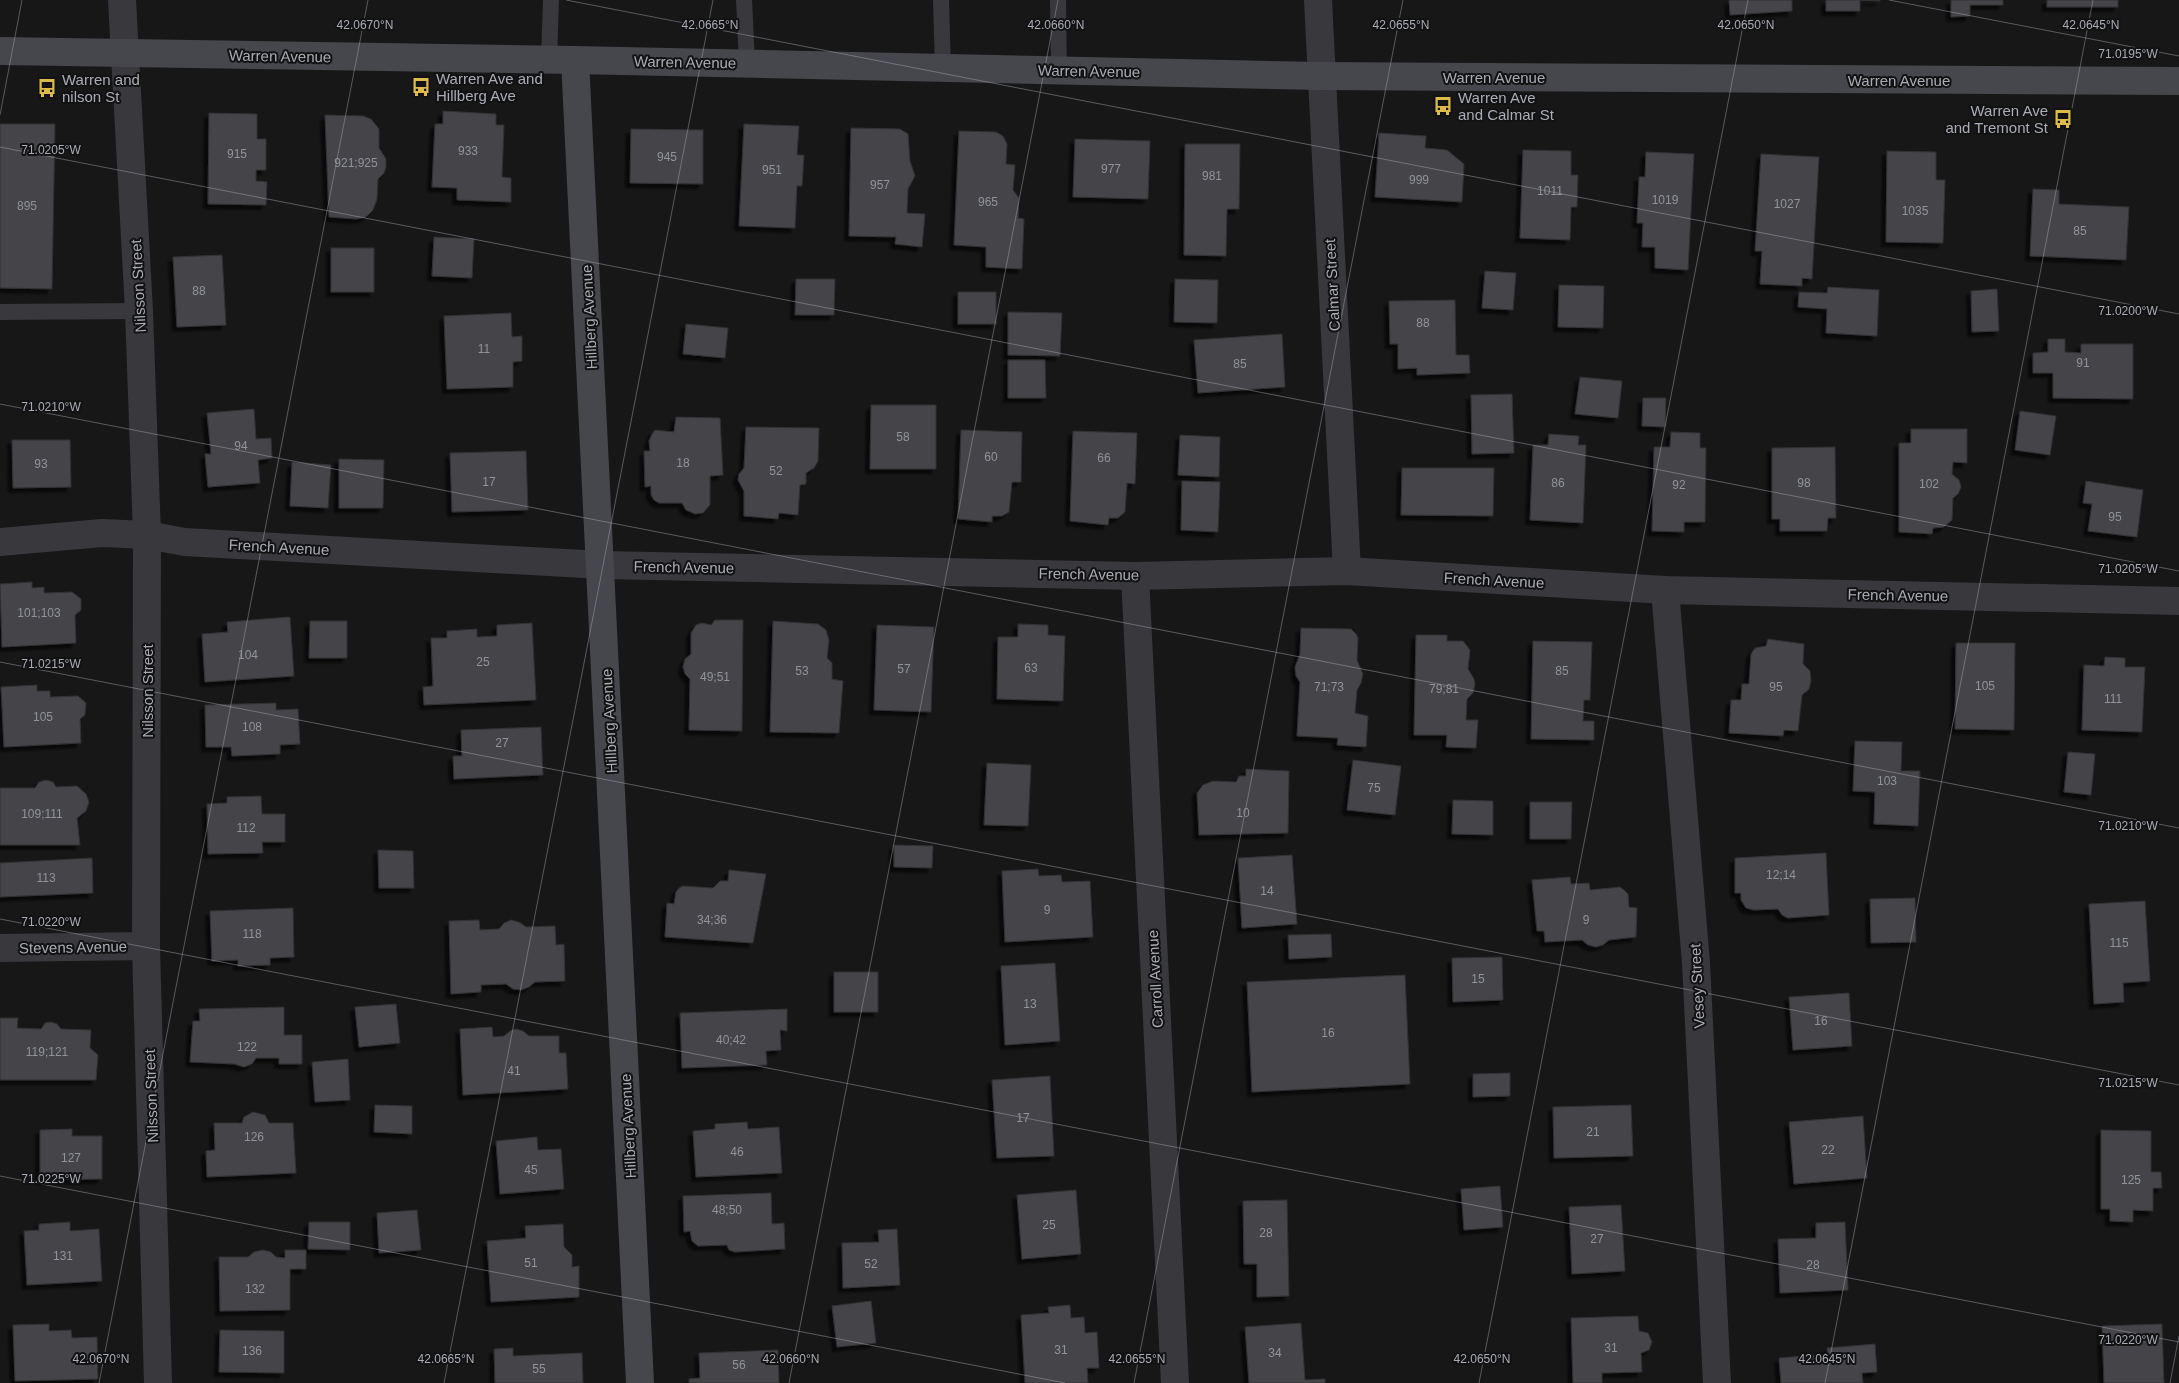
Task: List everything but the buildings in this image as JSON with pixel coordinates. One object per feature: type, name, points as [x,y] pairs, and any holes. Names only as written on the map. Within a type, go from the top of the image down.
[{"type":"main road","name":"Warren Avenue","points":[[0,51],[747,63],[1321,76],[2179,81]]},
{"type":"main road","name":"Hillberg Avenue","points":[[562,60],[602,565],[640,1383]]},
{"type":"street","name":"Nilsson Street","points":[[122,0],[139,311],[147,535],[146,946],[158,1383]]},
{"type":"street","name":"Calmar Street","points":[[1318,0],[1347,571]]},
{"type":"street","name":"French Avenue","points":[[0,542],[102,533],[147,535],[185,542],[602,565],[1135,576],[1347,571],[1665,590],[2179,601]]},
{"type":"street","name":"Carroll Avenue","points":[[1135,576],[1175,1383]]},
{"type":"street","name":"Vesey Street","points":[[1665,590],[1696,963],[1717,1383]]},
{"type":"street","name":"Stevens Avenue","points":[[0,948],[146,946]]},
{"type":"lane","points":[[552,0],[562,60]]},
{"type":"lane","points":[[744,0],[747,63]]},
{"type":"lane","points":[[941,0],[942,68]]},
{"type":"lane","points":[[1058,0],[1060,70]]},
{"type":"lane","points":[[0,312],[139,311]]},
{"type":"place","name":"Warren Ave and Hillberg Ave","points":[[421,87]]},
{"type":"place","name":"Warren and nilson St","points":[[47,88]]},
{"type":"place","name":"Warren Ave and Calmar St","points":[[1443,106]]},
{"type":"place","name":"Warren Ave and Tremont St","points":[[2063,119]]}]
